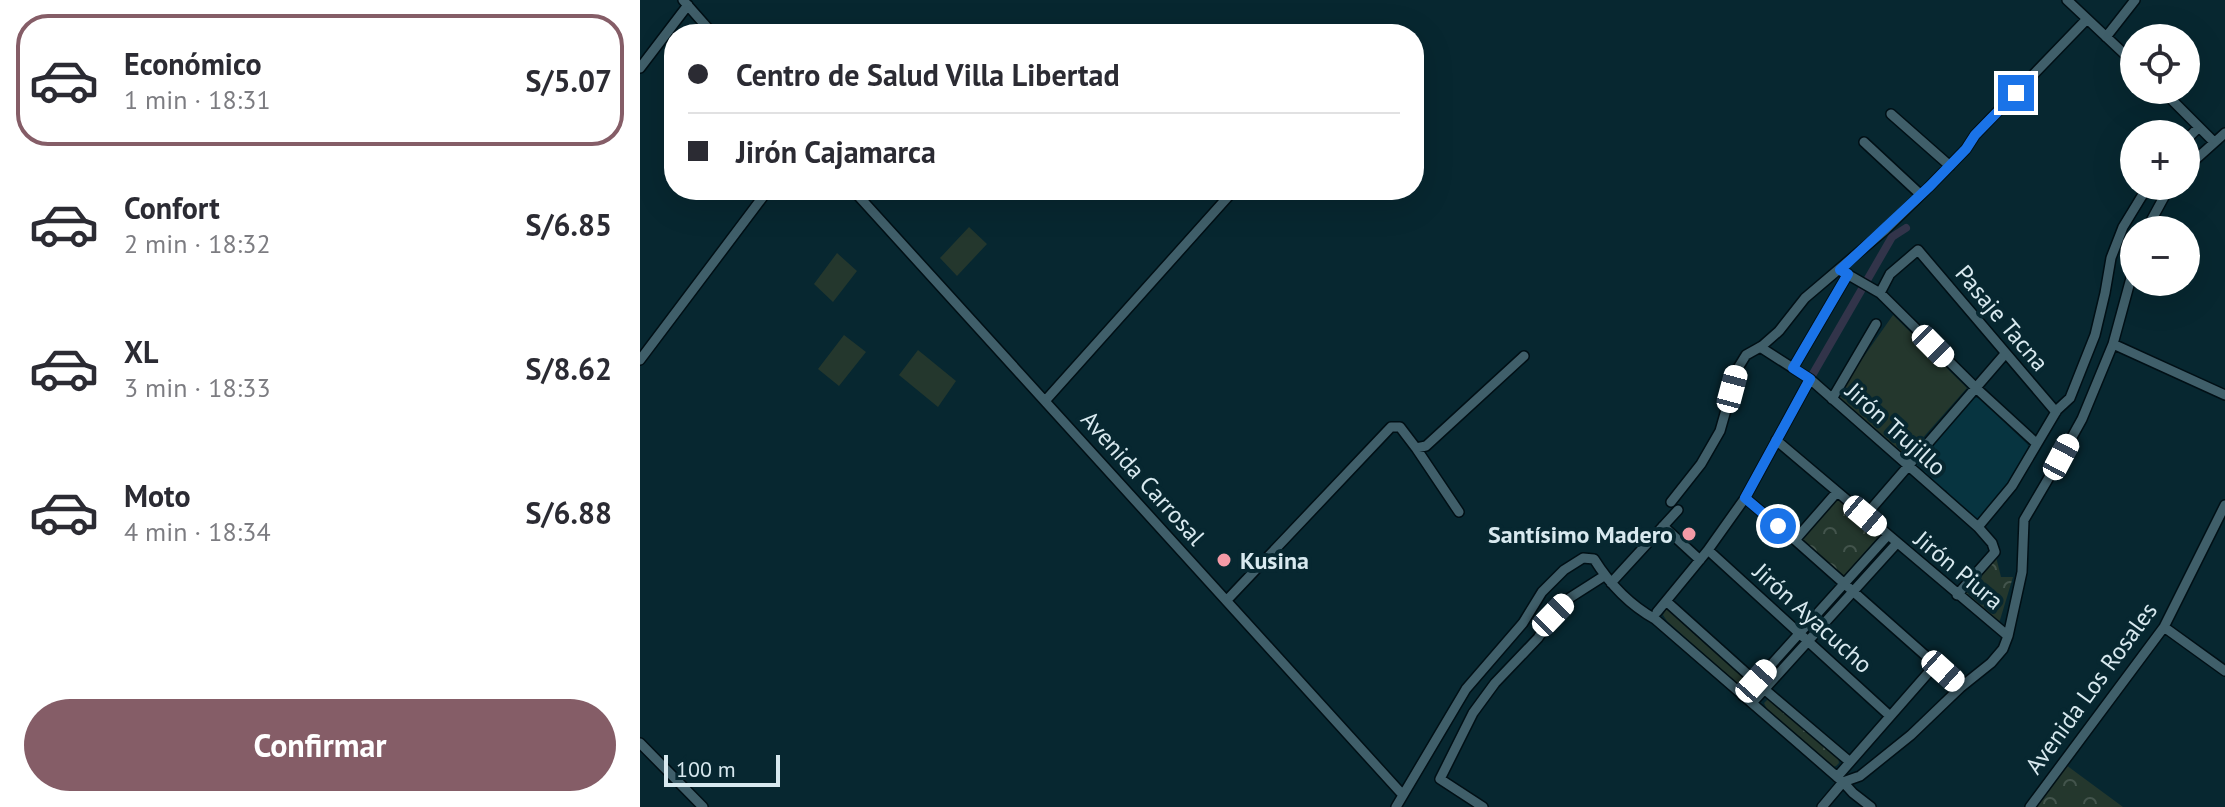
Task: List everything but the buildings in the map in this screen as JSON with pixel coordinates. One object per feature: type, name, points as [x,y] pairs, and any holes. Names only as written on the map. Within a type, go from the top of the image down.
[{"type":"street","points":[[2067,0],[2120,50]]},
{"type":"street","points":[[2106,37],[2135,0]]},
{"type":"street","points":[[670,24],[685,2],[704,24]]},
{"type":"street","points":[[1483,807],[1440,779],[1473,713],[1568,599],[1608,579],[1663,526],[1720,431],[1738,368],[1746,355],[1779,331],[1805,298],[1844,272],[1950,166],[1975,135],[2087,19]]},
{"type":"street","points":[[640,68],[664,33]]},
{"type":"street","points":[[2176,104],[2192,120]]},
{"type":"street","points":[[1891,114],[1950,166]]},
{"type":"street","points":[[2200,128],[2214,142]]},
{"type":"street","points":[[2200,155],[2225,133]]},
{"type":"street","points":[[1864,142],[1921,195]]},
{"type":"street","points":[[640,360],[760,200]]},
{"type":"street","name":"Avenida Carrosal","points":[[862,200],[1402,794]]},
{"type":"street","points":[[1045,401],[1225,200]]},
{"type":"street","points":[[1978,527],[2012,486],[2056,412],[2070,398],[2095,335],[2111,258],[2123,227],[2139,200]]},
{"type":"street","name":"Pasaje Tacna","points":[[1880,293],[1890,274],[1918,250],[2056,412]]},
{"type":"street","points":[[1844,272],[1880,293],[2036,443]]},
{"type":"street","points":[[1793,368],[1844,272]]},
{"type":"street","points":[[1840,779],[1860,776],[1899,745],[2003,649],[2022,572],[2024,520],[2082,419],[2113,344],[2126,296]]},
{"type":"street","points":[[1832,399],[1876,324]]},
{"type":"street","points":[[2113,344],[2225,395]]},
{"type":"street","name":"Jirón Trujillo","points":[[1760,347],[1810,379],[1978,527],[1992,543],[1995,552],[1957,595]]},
{"type":"street","points":[[1865,516],[2005,354]]},
{"type":"street","points":[[1416,448],[1426,446],[1524,356]]},
{"type":"street","points":[[1657,612],[1708,550],[1745,498],[1810,379]]},
{"type":"street","points":[[1227,600],[1391,427],[1400,427],[1459,512]]},
{"type":"street","name":"Jirón Piura","points":[[1776,440],[2008,636]]},
{"type":"street","points":[[1795,540],[1837,492]]},
{"type":"street","points":[[1745,498],[1961,687]]},
{"type":"street","name":"Avenida Los Rosales","points":[[2030,807],[2164,627],[2225,505]]},
{"type":"street","points":[[1663,526],[1700,560]]},
{"type":"street","points":[[1743,696],[1888,535]]},
{"type":"street","points":[[1752,703],[1897,543]]},
{"type":"street","name":"Jirón Ayacucho","points":[[1708,550],[1890,716]]},
{"type":"street","points":[[1396,807],[1466,689],[1523,623],[1542,592],[1564,570],[1583,558],[1594,559],[1608,579],[1641,611],[1655,619],[1871,807]]},
{"type":"street","points":[[1666,601],[1850,762]]},
{"type":"street","points":[[2164,627],[2225,671]]},
{"type":"street","points":[[1822,807],[1850,762],[1936,664]]},
{"type":"street","points":[[640,743],[703,807]]},
{"type":"shaded area","points":[[1974,398],[1979,398],[2029,448],[2013,477],[1980,518],[1975,519],[1946,490],[1943,491],[1917,468],[1917,463]]},
{"type":"green space","points":[[969,227],[987,244],[957,276],[940,258]]},
{"type":"green space","points":[[837,253],[857,271],[833,302],[814,284]]},
{"type":"green space","points":[[1893,315],[1967,388],[1905,458],[1836,396]]},
{"type":"green space","points":[[844,335],[866,352],[839,386],[818,369]]},
{"type":"green space","points":[[918,350],[956,381],[938,407],[899,375]]},
{"type":"green space","points":[[1836,497],[1880,535],[1843,577],[1799,539]]},
{"type":"green space","points":[[1996,557],[2001,577],[2013,577],[1997,623],[1965,597],[1964,592]]},
{"type":"green space","points":[[1666,609],[1749,680],[1748,683],[1741,687],[1667,621],[1663,615]]},
{"type":"green space","points":[[1769,698],[1838,758],[1839,763],[1831,768],[1769,713],[1764,703]]},
{"type":"green space","points":[[2066,765],[2123,807],[2035,807]]},
{"type":"waterway","points":[[1810,379],[1892,237],[1906,228]]},
{"type":"place","name":"Santísimo Madero","points":[[1689,534]]},
{"type":"place","name":"Kusina","points":[[1224,560]]},
{"type":"route","points":[[1778,526],[1745,498],[1810,379],[1793,368],[1848,274],[1840,270],[1930,186],[2016,93]]}]
